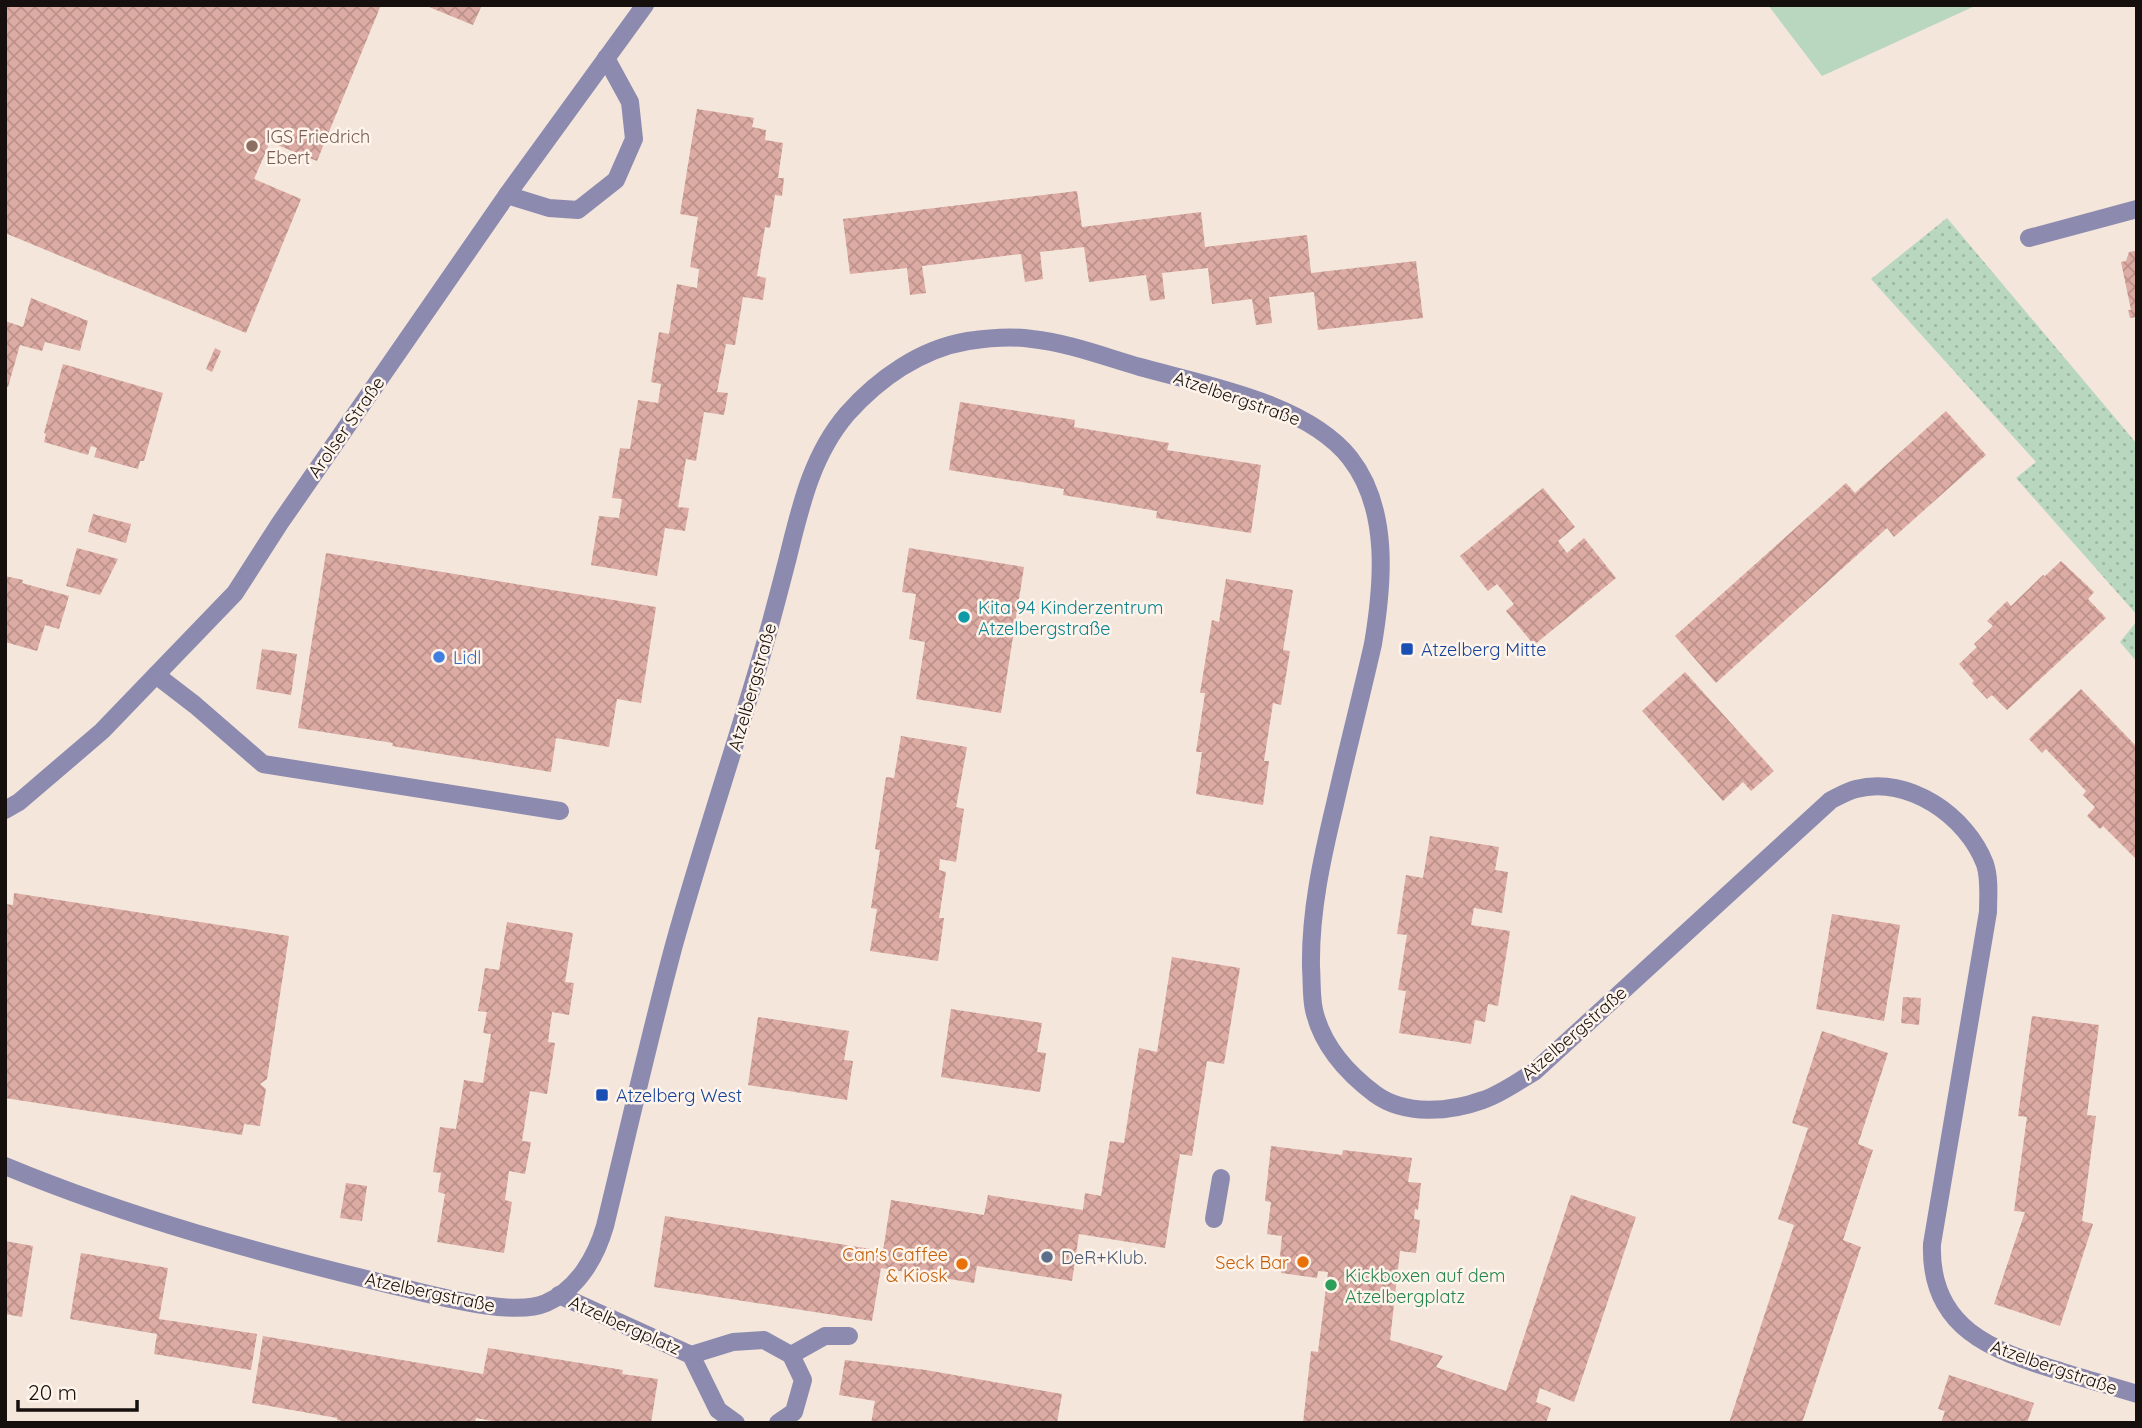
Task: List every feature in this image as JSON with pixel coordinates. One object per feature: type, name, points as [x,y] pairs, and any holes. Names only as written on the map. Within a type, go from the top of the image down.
[{"type":"street","name":"Arolser Straße","points":[[5,810],[19,802],[102,731],[235,593],[280,523],[507,195],[645,5]]},
{"type":"street","points":[[507,195],[549,208],[578,210],[616,180],[634,139],[630,102],[606,58]]},
{"type":"street","points":[[2029,238],[2137,209]]},
{"type":"street","name":"Atzelbergstraße","points":[[5,1166],[58,1188],[149,1219],[316,1267],[450,1299],[497,1307],[523,1307],[545,1304],[574,1283],[599,1248],[675,944],[745,713],[811,474],[826,441],[846,414],[876,384],[906,364],[928,353],[965,341],[1030,338],[1067,346],[1278,408],[1327,435],[1349,457],[1362,476],[1373,503],[1379,537],[1378,616],[1318,875],[1311,946],[1313,1010],[1328,1047],[1361,1084],[1382,1099],[1402,1107],[1428,1110],[1458,1108],[1504,1091],[1534,1072],[1831,800],[1856,789],[1878,787],[1901,790],[1922,797],[1942,808],[1966,833],[1986,867],[1989,888],[1988,912],[1932,1244],[1931,1260],[1940,1294],[1965,1329],[1980,1341],[2029,1362],[2137,1394]]},
{"type":"street","points":[[156,675],[263,764],[560,811]]},
{"type":"street","points":[[1214,1219],[1221,1178]]},
{"type":"street","name":"Atzelbergplatz","points":[[559,1295],[691,1355],[718,1410],[736,1423]]},
{"type":"street","points":[[778,1423],[794,1412],[803,1380],[791,1355],[825,1336],[849,1336]]},
{"type":"street","name":"Atzelbergplatz","points":[[691,1355],[733,1342],[764,1340],[791,1355]]},
{"type":"green space","points":[[1768,5],[1977,5],[1822,76]]},
{"type":"green space","points":[[1947,218],[2137,444],[2137,615],[2016,478],[2036,462],[1871,279]]},
{"type":"green space","points":[[2137,621],[2137,662],[2120,642]]},
{"type":"building","points":[[5,5],[381,5],[317,161],[270,142],[254,179],[301,199],[246,333],[5,233]]},
{"type":"building","points":[[424,5],[482,5],[473,25]]},
{"type":"building","points":[[697,109],[754,118],[752,127],[766,130],[765,140],[783,143],[778,178],[784,178],[782,196],[775,195],[770,228],[765,227],[757,276],[766,278],[763,300],[743,297],[735,345],[726,344],[717,392],[728,393],[724,415],[704,412],[696,461],[686,459],[678,507],[689,508],[685,531],[665,528],[657,576],[591,565],[599,516],[619,518],[622,499],[612,498],[620,448],[630,449],[638,400],[658,403],[661,384],[651,382],[659,332],[669,334],[677,284],[697,288],[699,269],[690,267],[698,217],[680,214]]},
{"type":"building","points":[[1077,191],[1082,227],[1201,212],[1205,247],[1307,235],[1311,273],[1416,261],[1423,318],[1318,330],[1314,292],[1269,297],[1272,323],[1256,325],[1252,299],[1212,304],[1208,268],[1162,273],[1165,299],[1150,301],[1146,275],[1089,282],[1084,247],[1040,252],[1043,279],[1025,282],[1021,254],[922,266],[926,293],[910,295],[907,268],[850,274],[843,219]]},
{"type":"building","points":[[2137,251],[2137,317],[2130,318],[2128,310],[2131,310],[2121,262],[2126,261],[2129,252]]},
{"type":"building","points":[[31,298],[88,321],[80,351],[45,342],[42,351],[20,345],[8,387],[5,386],[5,321],[23,327]]},
{"type":"building","points":[[215,348],[221,351],[212,372],[206,369]]},
{"type":"building","points":[[63,364],[163,393],[144,461],[140,461],[138,469],[94,457],[97,448],[91,446],[88,455],[44,442],[44,433]]},
{"type":"building","points":[[960,402],[1075,420],[1074,427],[1169,443],[1167,450],[1261,465],[1251,533],[1156,518],[1157,511],[1063,495],[1064,489],[949,470]]},
{"type":"building","points":[[1946,411],[1986,455],[1894,537],[1887,528],[1716,683],[1675,636],[1846,483],[1855,493]]},
{"type":"building","points":[[1543,488],[1575,527],[1558,541],[1567,553],[1584,538],[1616,578],[1534,645],[1506,611],[1514,604],[1497,584],[1488,591],[1460,556]]},
{"type":"building","points":[[93,514],[131,524],[126,543],[88,532]]},
{"type":"building","points":[[77,548],[118,559],[100,595],[66,586]]},
{"type":"building","name":"Kita 94 Kinderzentrum Atzelbergstraße","points":[[909,548],[1024,567],[1001,713],[916,699],[925,642],[909,639],[916,594],[902,592]]},
{"type":"building","points":[[326,553],[656,607],[641,703],[617,699],[609,747],[556,738],[551,772],[298,728]]},
{"type":"building","points":[[2061,561],[2094,592],[2088,599],[2106,618],[2007,710],[1992,695],[1987,699],[1959,664],[1977,647],[1974,644],[1993,626],[1987,621],[2007,601],[2011,606]]},
{"type":"building","points":[[5,576],[69,596],[59,629],[45,625],[37,651],[5,642]]},
{"type":"building","points":[[1226,579],[1293,590],[1283,650],[1290,651],[1281,705],[1273,703],[1264,761],[1269,761],[1263,805],[1196,794],[1202,752],[1196,752],[1205,693],[1200,693],[1212,620],[1219,622]]},
{"type":"building","points":[[262,649],[297,654],[291,695],[256,689]]},
{"type":"building","points":[[1685,672],[1774,771],[1751,791],[1743,782],[1723,801],[1642,711]]},
{"type":"building","points":[[2081,689],[2137,747],[2137,860],[2103,826],[2100,829],[2087,816],[2095,807],[2083,795],[2086,791],[2046,749],[2042,753],[2029,739]]},
{"type":"building","points":[[901,736],[967,747],[956,807],[964,809],[956,862],[940,859],[939,870],[946,872],[939,918],[944,918],[938,961],[870,951],[877,909],[871,908],[880,850],[875,849],[886,777],[894,778]]},
{"type":"building","points":[[1430,836],[1499,847],[1495,870],[1508,872],[1502,913],[1474,908],[1471,925],[1510,931],[1498,1006],[1488,1004],[1485,1022],[1475,1020],[1471,1044],[1399,1033],[1406,991],[1398,990],[1407,935],[1397,934],[1406,875],[1423,878]]},
{"type":"building","points":[[14,893],[289,936],[267,1079],[260,1084],[266,1089],[260,1126],[244,1124],[242,1135],[5,1098],[5,904],[13,905]]},
{"type":"building","points":[[1832,914],[1900,925],[1884,1021],[1816,1009]]},
{"type":"building","points":[[507,922],[573,933],[565,982],[574,983],[569,1015],[552,1012],[548,1042],[555,1043],[547,1094],[530,1091],[522,1141],[531,1142],[525,1174],[509,1171],[505,1200],[512,1202],[504,1253],[437,1242],[445,1194],[438,1192],[441,1173],[433,1172],[440,1127],[456,1129],[464,1080],[483,1083],[491,1034],[483,1033],[487,1012],[478,1011],[485,968],[499,970]]},
{"type":"building","points":[[1172,957],[1240,968],[1224,1064],[1207,1061],[1192,1156],[1180,1154],[1165,1248],[1079,1234],[1072,1281],[977,1266],[974,1283],[881,1268],[872,1321],[654,1287],[665,1216],[883,1251],[891,1200],[984,1215],[988,1195],[1083,1210],[1085,1193],[1101,1196],[1110,1141],[1124,1143],[1139,1048],[1157,1052]]},
{"type":"building","points":[[1903,997],[1921,998],[1919,1025],[1901,1023]]},
{"type":"building","points":[[951,1009],[1042,1023],[1037,1052],[1046,1053],[1040,1092],[941,1077]]},
{"type":"building","points":[[2032,1016],[2099,1025],[2087,1115],[2096,1116],[2082,1221],[2093,1224],[2060,1326],[1994,1304],[2025,1212],[2014,1211],[2027,1117],[2018,1116]]},
{"type":"building","points":[[758,1017],[849,1031],[844,1060],[853,1061],[847,1100],[748,1085]]},
{"type":"building","points":[[1822,1031],[1888,1053],[1858,1144],[1873,1150],[1843,1240],[1861,1247],[1802,1423],[1729,1423],[1794,1225],[1778,1219],[1808,1128],[1792,1123]]},
{"type":"building","points":[[1271,1146],[1342,1155],[1343,1150],[1412,1158],[1408,1182],[1421,1183],[1418,1210],[1415,1209],[1414,1219],[1420,1220],[1416,1253],[1400,1251],[1390,1340],[1443,1356],[1436,1367],[1506,1391],[1571,1195],[1636,1217],[1574,1402],[1540,1388],[1536,1402],[1551,1408],[1546,1423],[1303,1423],[1311,1351],[1318,1352],[1328,1272],[1318,1271],[1317,1278],[1281,1273],[1282,1266],[1279,1266],[1282,1236],[1267,1234],[1271,1202],[1265,1201]]},
{"type":"building","points":[[346,1183],[367,1186],[362,1221],[340,1218]]},
{"type":"building","points":[[5,1241],[33,1246],[22,1317],[5,1314]]},
{"type":"building","points":[[81,1253],[168,1268],[159,1319],[257,1334],[251,1370],[154,1354],[157,1334],[70,1319]]},
{"type":"building","points":[[263,1336],[483,1374],[488,1348],[623,1370],[622,1374],[658,1379],[651,1423],[503,1423],[476,1418],[475,1423],[354,1423],[252,1403]]},
{"type":"building","points":[[845,1360],[926,1370],[1062,1394],[1057,1423],[871,1423],[875,1401],[839,1395]]},
{"type":"building","points":[[1949,1375],[2034,1403],[2027,1423],[1941,1423],[1945,1411],[1938,1409]]},
{"type":"place","name":"IGS Friedrich Ebert","points":[[252,146]]},
{"type":"place","name":"Kita 94 Kinderzentrum Atzelbergstraße","points":[[964,617]]},
{"type":"place","name":"Atzelberg Mitte","points":[[1407,649]]},
{"type":"place","name":"Lidl","points":[[439,657]]},
{"type":"place","name":"Atzelberg West","points":[[602,1095]]},
{"type":"place","name":"DeR+Klub.","points":[[1047,1257]]},
{"type":"place","name":"Seck Bar","points":[[1303,1262]]},
{"type":"place","name":"Can's Caffee & Kiosk","points":[[962,1264]]},
{"type":"place","name":"Kickboxen auf dem Atzelbergplatz","points":[[1331,1285]]}]
